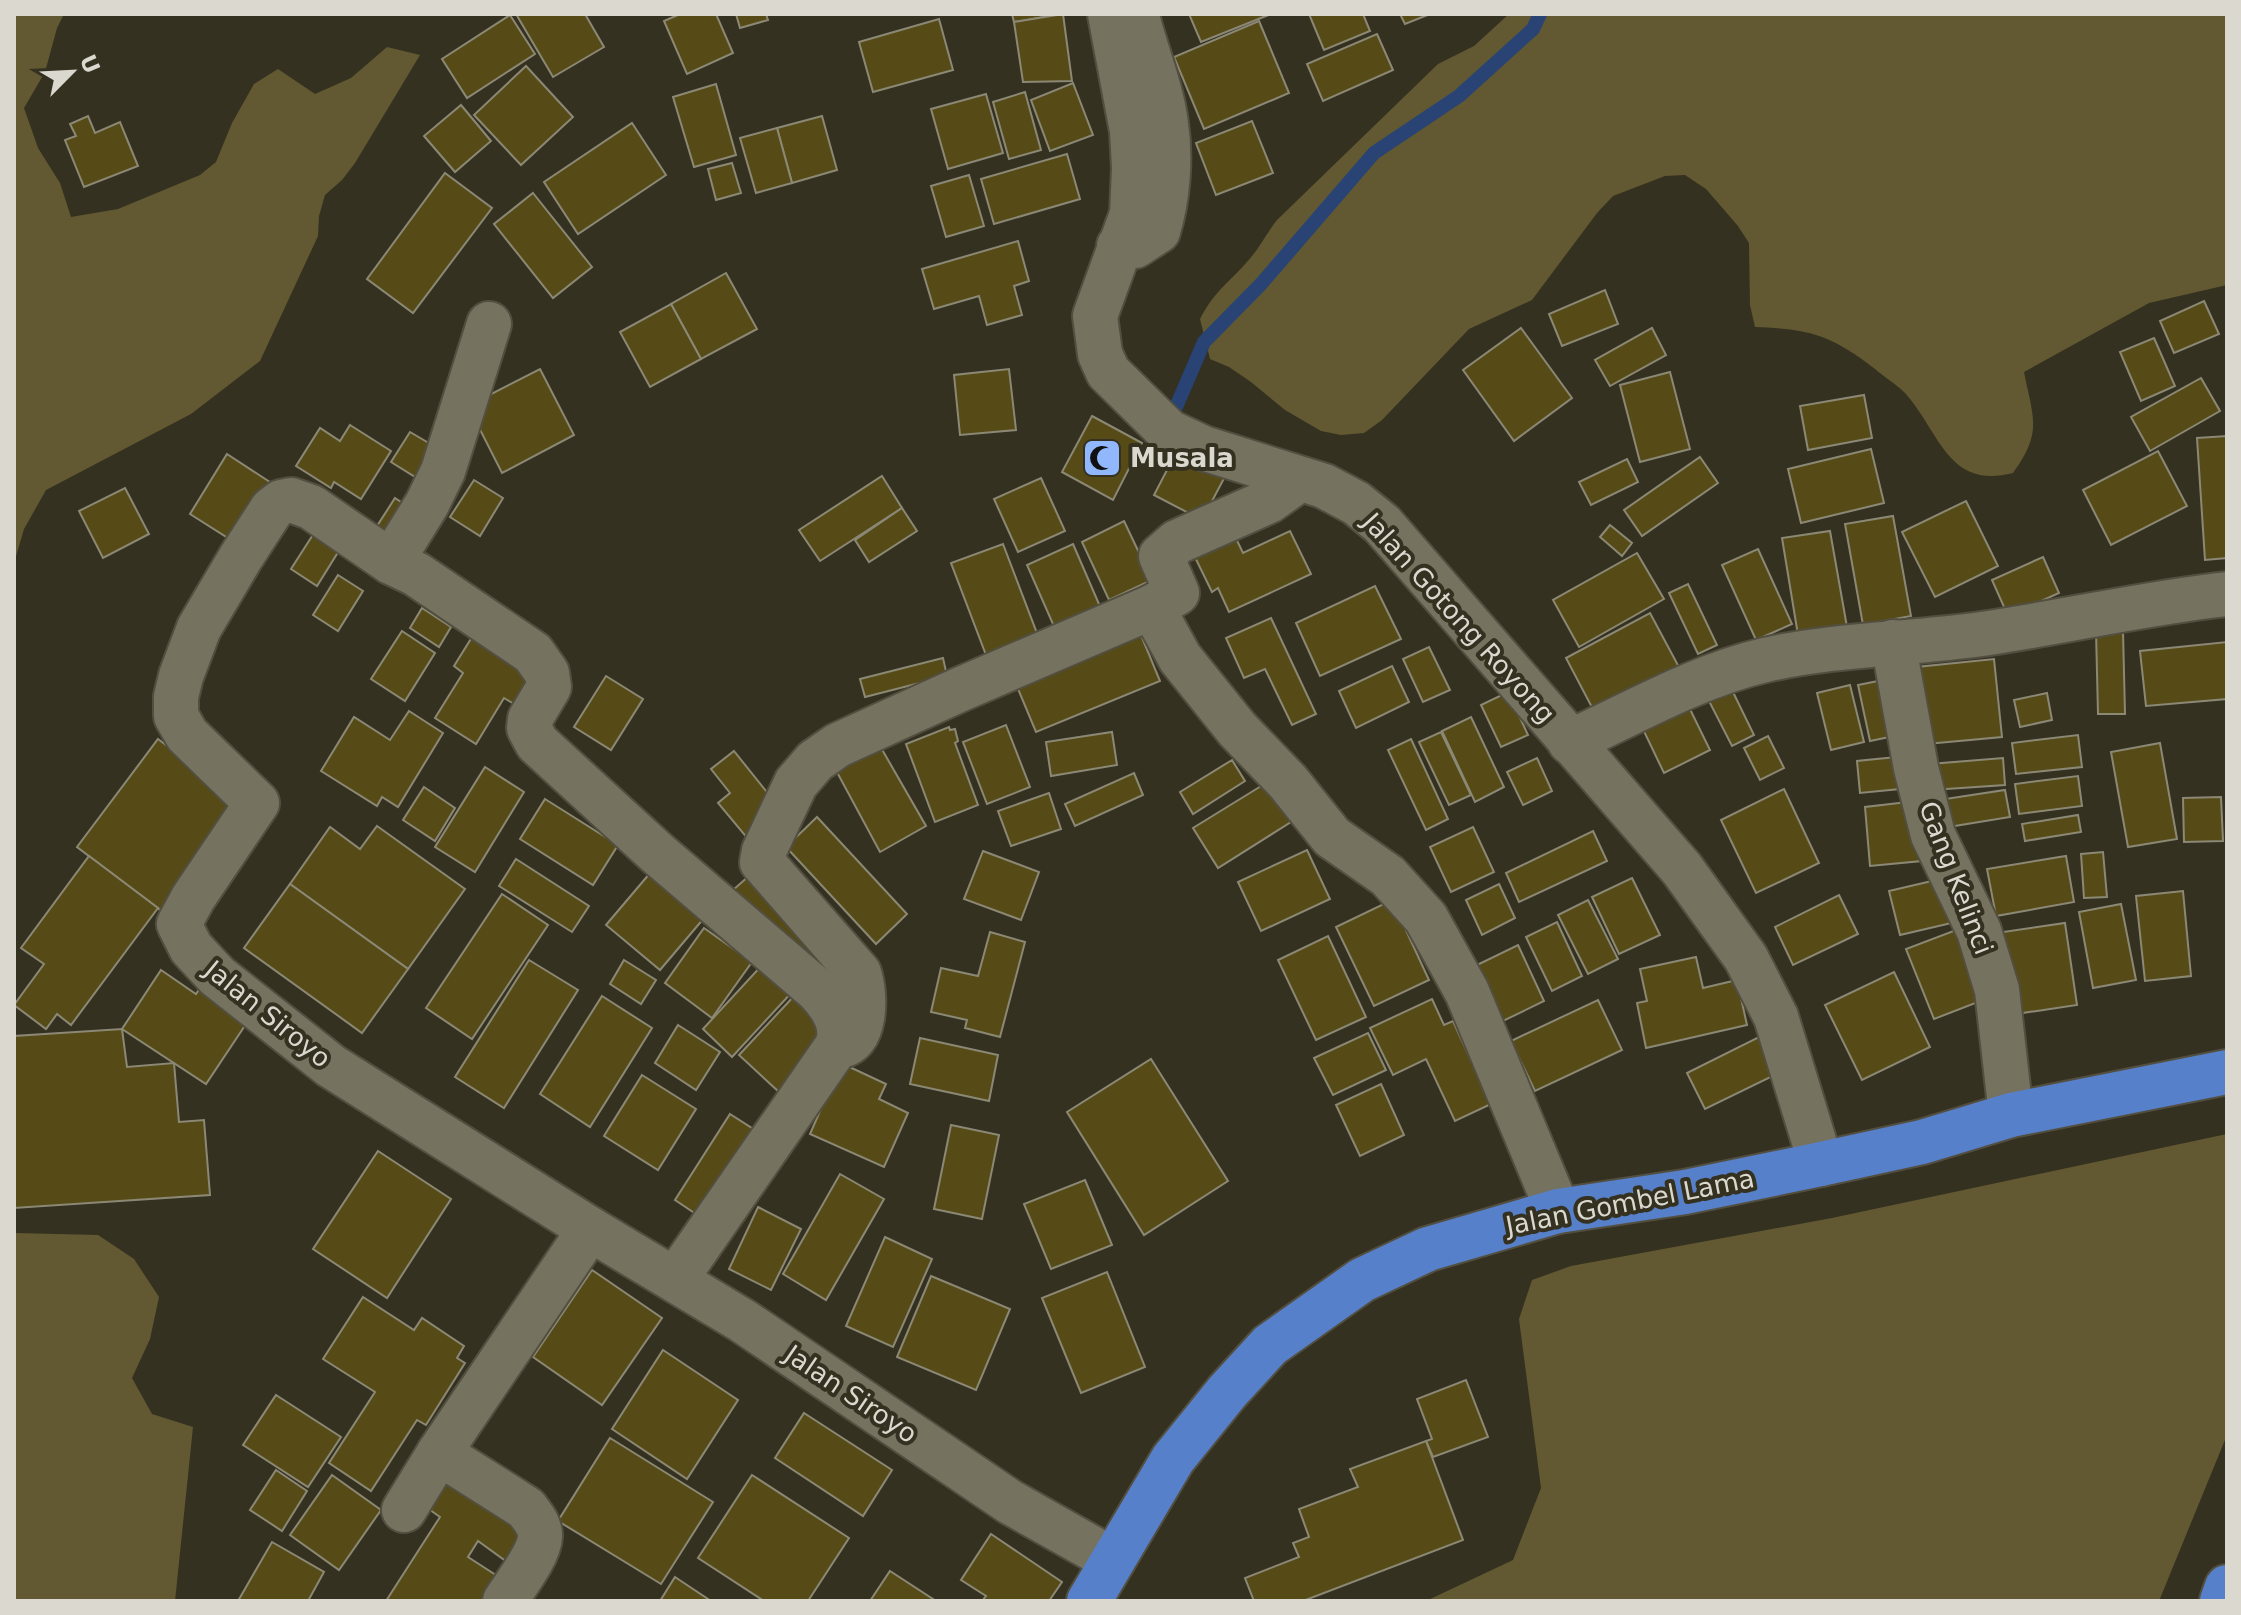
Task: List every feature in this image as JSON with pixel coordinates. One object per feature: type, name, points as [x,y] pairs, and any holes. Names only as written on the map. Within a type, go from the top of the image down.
[{"type":"highway","name":"Jalan Gombel Lama","points":[[1089,1601],[1173,1459],[1270,1345],[1362,1280],[1428,1249],[1558,1211],[1685,1192],[1821,1164],[1922,1142],[2011,1115],[2227,1072]]},
{"type":"highway","points":[[2222,1601],[2227,1587]]},
{"type":"street","name":"Jalan Gotong Royong","points":[[1124,17],[1134,168],[1132,214],[1095,316],[1100,354],[1108,372],[1169,432],[1203,448],[1324,486],[1356,503],[1382,524],[1682,869],[1746,958],[1776,1017],[1821,1164]]},
{"type":"street","points":[[489,324],[443,471],[427,504],[391,562],[416,574],[533,653],[547,673],[549,687],[530,719],[529,728],[537,743],[657,853],[829,1002],[839,1026],[841,1037],[837,1046],[675,1280]]},
{"type":"street","points":[[837,1046],[845,1046],[858,1030],[865,1005],[865,989],[859,973],[762,862],[796,783],[815,761],[838,745],[1152,607],[1177,593],[1161,556],[1177,542],[1269,501],[1300,479]]},
{"type":"street","name":"Jalan Siroyo","points":[[391,562],[301,502],[281,502],[272,509],[199,628],[181,676],[176,716],[187,735],[257,803],[179,924],[191,948],[225,983],[331,1066],[743,1321],[1010,1502],[1113,1560]]},
{"type":"street","points":[[1570,742],[1698,683],[1766,660],[1893,642],[1980,634],[2180,599],[2227,594]]},
{"type":"street","points":[[1152,607],[1180,658],[1237,729],[1288,782],[1332,837],[1388,876],[1426,918],[1467,992],[1558,1211]]},
{"type":"street","name":"Gang Kelinci","points":[[1893,642],[1916,768],[1933,835],[1979,931],[1997,990],[2011,1115]]},
{"type":"street","points":[[404,1510],[590,1229]]},
{"type":"street","points":[[439,1453],[526,1508],[536,1521],[540,1535],[537,1549],[505,1601]]},
{"type":"shaded area","points":[[14,14],[64,14],[45,72],[24,108],[38,148],[60,183],[71,217],[118,209],[200,175],[216,162],[232,123],[254,84],[278,69],[315,94],[351,78],[387,47],[420,55],[355,163],[325,195],[318,236],[260,361],[191,414],[46,490],[24,529],[14,563]]},
{"type":"shaded area","points":[[1509,14],[2227,14],[2227,285],[2149,303],[2024,372],[2033,424],[2029,446],[2013,473],[1991,476],[1973,473],[1947,454],[1904,392],[1845,348],[1806,332],[1755,327],[1750,305],[1749,243],[1706,189],[1685,175],[1665,176],[1613,196],[1532,300],[1469,329],[1382,420],[1364,433],[1341,435],[1321,431],[1285,410],[1229,367],[1210,359],[1200,319],[1277,220],[1438,64],[1474,46]]},
{"type":"shaded area","points":[[2227,1134],[2227,1435],[2159,1601],[1426,1601],[1513,1560],[1541,1488],[1519,1319],[1532,1280],[1571,1266],[1832,1218]]},
{"type":"shaded area","points":[[14,1233],[98,1235],[134,1259],[159,1297],[150,1339],[132,1378],[152,1414],[193,1427],[175,1601],[14,1601]]},
{"type":"building","points":[[516,14],[585,14],[604,47],[553,77]]},
{"type":"building","points":[[680,14],[716,14],[733,53],[687,74],[664,21]]},
{"type":"building","points":[[736,14],[766,14],[768,20],[740,28]]},
{"type":"building","points":[[1012,14],[1061,14],[1014,22]]},
{"type":"building","points":[[1063,14],[1072,81],[1023,82],[1014,22]]},
{"type":"building","points":[[1189,14],[1271,14],[1201,42]]},
{"type":"building","points":[[1309,14],[1363,14],[1370,31],[1324,50]]},
{"type":"building","points":[[1400,14],[1430,14],[1405,24]]},
{"type":"building","points":[[510,15],[535,54],[467,98],[442,59]]},
{"type":"building","points":[[939,19],[953,70],[873,92],[859,42]]},
{"type":"building","points":[[1259,21],[1289,93],[1204,129],[1174,57]]},
{"type":"building","points":[[1377,34],[1393,70],[1323,101],[1307,64]]},
{"type":"building","points":[[526,66],[573,117],[521,165],[474,115]]},
{"type":"building","points":[[1073,83],[1093,135],[1050,151],[1031,100]]},
{"type":"building","points":[[716,84],[736,155],[694,167],[673,97]]},
{"type":"building","points":[[1025,92],[1041,150],[1009,159],[993,102]]},
{"type":"building","points":[[986,94],[1003,153],[948,169],[931,109]]},
{"type":"building","points":[[461,105],[491,141],[455,172],[424,136]]},
{"type":"building","points":[[88,116],[95,133],[120,122],[138,166],[84,187],[65,140],[76,136],[70,124]]},
{"type":"building","points":[[822,116],[837,170],[792,183],[777,128]]},
{"type":"building","points":[[1252,121],[1273,173],[1216,195],[1196,143]]},
{"type":"building","points":[[632,123],[666,175],[578,234],[544,182]]},
{"type":"building","points":[[777,128],[792,183],[756,193],[740,138]]},
{"type":"building","points":[[1067,154],[1080,199],[994,224],[981,179]]},
{"type":"building","points":[[732,163],[741,193],[716,200],[708,169]]},
{"type":"building","points":[[445,173],[492,208],[413,313],[367,279]]},
{"type":"building","points":[[969,175],[984,226],[946,237],[931,186]]},
{"type":"building","points":[[533,193],[592,267],[553,298],[494,224]]},
{"type":"building","points":[[1018,241],[1029,281],[1014,286],[1022,315],[987,325],[979,296],[934,309],[922,269]]},
{"type":"building","points":[[726,273],[757,329],[701,359],[671,304]]},
{"type":"building","points":[[1605,290],[1618,324],[1562,346],[1549,314]]},
{"type":"building","points":[[2204,301],[2219,334],[2174,353],[2160,321]]},
{"type":"building","points":[[671,304],[701,359],[650,387],[620,332]]},
{"type":"building","points":[[1521,328],[1572,398],[1514,441],[1463,370]]},
{"type":"building","points":[[1652,328],[1666,355],[1610,386],[1595,360]]},
{"type":"building","points":[[2154,338],[2175,386],[2141,401],[2120,352]]},
{"type":"building","points":[[540,369],[574,435],[502,473],[468,406]]},
{"type":"building","points":[[1009,369],[1016,430],[960,435],[954,375]]},
{"type":"building","points":[[1670,372],[1690,449],[1640,462],[1620,385]]},
{"type":"building","points":[[2201,378],[2220,411],[2150,451],[2131,417]]},
{"type":"building","points":[[1864,395],[1872,438],[1808,450],[1800,406]]},
{"type":"building","name":"Musala","points":[[1092,416],[1142,443],[1113,500],[1062,472]]},
{"type":"building","points":[[350,425],[391,451],[361,499],[334,482],[331,488],[296,466],[320,428],[340,441]]},
{"type":"building","points":[[410,432],[439,449],[420,480],[391,462]]},
{"type":"building","points":[[2227,436],[2227,558],[2205,560],[2197,438]]},
{"type":"building","points":[[1181,443],[1229,469],[1202,520],[1154,495]]},
{"type":"building","points":[[1871,449],[1884,503],[1801,523],[1788,469]]},
{"type":"building","points":[[2158,451],[2187,506],[2111,545],[2083,490]]},
{"type":"building","points":[[227,454],[276,486],[239,545],[190,514]]},
{"type":"building","points":[[1700,457],[1718,483],[1642,536],[1624,510]]},
{"type":"building","points":[[1627,459],[1638,482],[1591,505],[1579,482]]},
{"type":"building","points":[[882,476],[902,508],[820,561],[799,530]]},
{"type":"building","points":[[1041,478],[1065,531],[1018,552],[994,499]]},
{"type":"building","points":[[474,480],[503,498],[480,536],[450,517]]},
{"type":"building","points":[[125,488],[149,534],[103,558],[79,511]]},
{"type":"building","points":[[395,498],[416,512],[399,540],[377,526]]},
{"type":"building","points":[[1966,501],[1998,566],[1935,597],[1902,532]]},
{"type":"building","points":[[902,508],[917,531],[869,562],[855,540]]},
{"type":"building","points":[[1893,516],[1911,616],[1863,625],[1845,524]]},
{"type":"building","points":[[1124,521],[1152,580],[1109,600],[1082,542]]},
{"type":"building","points":[[1229,524],[1243,553],[1290,531],[1311,574],[1229,612],[1218,588],[1212,592],[1188,543]]},
{"type":"building","points":[[1610,525],[1632,543],[1622,556],[1600,537]]},
{"type":"building","points":[[1830,531],[1847,627],[1798,635],[1782,538]]},
{"type":"building","points":[[314,533],[340,549],[317,586],[291,569]]},
{"type":"building","points":[[1003,544],[1038,636],[986,655],[951,563]]},
{"type":"building","points":[[1073,544],[1102,611],[1056,631],[1027,565]]},
{"type":"building","points":[[1758,549],[1792,624],[1756,640],[1722,565]]},
{"type":"building","points":[[1637,553],[1664,599],[1579,647],[1553,600]]},
{"type":"building","points":[[2043,557],[2059,593],[2008,616],[1992,580]]},
{"type":"building","points":[[338,575],[363,591],[338,631],[313,615]]},
{"type":"building","points":[[1688,584],[1717,645],[1698,654],[1669,593]]},
{"type":"building","points":[[1375,586],[1401,639],[1320,676],[1296,623]]},
{"type":"building","points":[[422,608],[451,627],[439,647],[410,628]]},
{"type":"building","points":[[1650,613],[1680,669],[1596,715],[1566,658]]},
{"type":"building","points":[[1271,618],[1316,714],[1292,725],[1265,669],[1244,678],[1226,638]]},
{"type":"building","points":[[1136,623],[1160,681],[1036,732],[1013,677]]},
{"type":"building","points":[[402,631],[435,653],[405,701],[371,679]]},
{"type":"building","points":[[2096,631],[2123,631],[2125,714],[2098,714]]},
{"type":"building","points":[[474,634],[544,678],[524,710],[504,698],[476,744],[435,718],[463,673],[454,666]]},
{"type":"building","points":[[2227,642],[2227,699],[2146,706],[2140,651]]},
{"type":"building","points":[[1429,647],[1450,690],[1423,702],[1403,659]]},
{"type":"building","points":[[943,658],[947,676],[865,697],[860,679]]},
{"type":"building","points":[[1994,659],[2002,737],[1916,745],[1907,668]]},
{"type":"building","points":[[1392,666],[1409,702],[1356,728],[1339,691]]},
{"type":"building","points":[[606,676],[643,699],[611,750],[574,727]]},
{"type":"building","points":[[1888,679],[1899,735],[1870,741],[1858,685]]},
{"type":"building","points":[[1850,685],[1864,742],[1831,750],[1817,693]]},
{"type":"building","points":[[1732,690],[1754,735],[1732,746],[1709,701]]},
{"type":"building","points":[[1508,692],[1528,735],[1501,747],[1481,705]]},
{"type":"building","points":[[2047,693],[2052,720],[2020,727],[2014,700]]},
{"type":"building","points":[[1686,701],[1710,750],[1664,773],[1640,723]]},
{"type":"building","points":[[409,711],[443,733],[398,807],[382,797],[377,806],[321,771],[354,717],[390,740]]},
{"type":"building","points":[[1471,717],[1504,787],[1475,802],[1442,731]]},
{"type":"building","points":[[1006,725],[1030,787],[987,804],[963,742]]},
{"type":"building","points":[[949,727],[950,730],[955,729],[958,741],[955,743],[978,805],[935,822],[906,744]]},
{"type":"building","points":[[1112,732],[1117,765],[1051,776],[1046,742]]},
{"type":"building","points":[[1441,732],[1471,795],[1449,805],[1419,742]]},
{"type":"building","points":[[2078,735],[2082,767],[2016,774],[2012,743]]},
{"type":"building","points":[[1768,736],[1784,768],[1760,780],[1744,748]]},
{"type":"building","points":[[158,739],[249,808],[168,916],[77,847]]},
{"type":"building","points":[[876,739],[926,826],[880,852],[832,763]]},
{"type":"building","points":[[1411,739],[1448,819],[1426,830],[1388,750]]},
{"type":"building","points":[[2160,743],[2177,839],[2128,847],[2111,752]]},
{"type":"building","points":[[734,751],[774,801],[753,845],[718,803],[730,793],[711,769]]},
{"type":"building","points":[[1906,756],[1910,788],[1860,793],[1857,761]]},
{"type":"building","points":[[1537,758],[1552,791],[1523,805],[1507,772]]},
{"type":"building","points":[[2003,758],[2005,785],[1932,790],[1930,764]]},
{"type":"building","points":[[1232,760],[1245,781],[1193,814],[1180,792]]},
{"type":"building","points":[[485,767],[524,792],[475,872],[435,847]]},
{"type":"building","points":[[1134,773],[1143,795],[1075,826],[1065,804]]},
{"type":"building","points":[[2078,776],[2082,806],[2019,814],[2015,784]]},
{"type":"building","points":[[1266,783],[1291,822],[1218,868],[1193,828]]},
{"type":"building","points":[[424,787],[455,808],[435,841],[403,820]]},
{"type":"building","points":[[1784,789],[1819,863],[1756,893],[1721,820]]},
{"type":"building","points":[[2005,790],[2010,817],[1936,829],[1932,801]]},
{"type":"building","points":[[1049,793],[1061,829],[1011,846],[998,811]]},
{"type":"building","points":[[2221,797],[2223,841],[2184,842],[2183,798]]},
{"type":"building","points":[[545,799],[618,845],[593,885],[520,839]]},
{"type":"building","points":[[1916,801],[1922,861],[1870,866],[1865,807]]},
{"type":"building","points":[[2078,815],[2081,832],[2025,841],[2022,824]]},
{"type":"building","points":[[817,817],[907,914],[876,944],[786,847]]},
{"type":"building","points":[[377,826],[465,889],[408,969],[290,884],[330,827],[360,849]]},
{"type":"building","points":[[1473,827],[1494,872],[1451,892],[1430,847]]},
{"type":"building","points":[[1593,831],[1607,861],[1519,902],[1506,873]]},
{"type":"building","points":[[1307,850],[1330,899],[1261,931],[1238,882]]},
{"type":"building","points":[[983,851],[1039,872],[1021,920],[964,899]]},
{"type":"building","points":[[2103,852],[2107,897],[2084,898],[2081,854]]},
{"type":"building","points":[[89,856],[158,908],[71,1025],[57,1014],[46,1029],[14,1005],[44,964],[21,948]]},
{"type":"building","points":[[2066,856],[2074,902],[1996,916],[1987,869]]},
{"type":"building","points":[[516,859],[589,906],[572,932],[499,886]]},
{"type":"building","points":[[656,866],[710,911],[660,970],[606,925]]},
{"type":"building","points":[[758,868],[831,949],[806,972],[733,890]]},
{"type":"building","points":[[1949,877],[1960,921],[1900,935],[1889,891]]},
{"type":"building","points":[[1632,878],[1660,935],[1619,954],[1592,897]]},
{"type":"building","points":[[290,884],[408,969],[362,1033],[244,948]]},
{"type":"building","points":[[1499,884],[1515,918],[1482,935],[1466,900]]},
{"type":"building","points":[[2183,891],[2191,976],[2145,981],[2136,896]]},
{"type":"building","points":[[502,894],[548,925],[472,1039],[426,1008]]},
{"type":"building","points":[[1839,895],[1858,934],[1793,965],[1775,927]]},
{"type":"building","points":[[1392,900],[1429,980],[1374,1006],[1336,927]]},
{"type":"building","points":[[1588,900],[1618,959],[1588,974],[1558,915]]},
{"type":"building","points":[[2121,904],[2136,980],[2093,988],[2079,912]]},
{"type":"building","points":[[1557,922],[1582,976],[1552,991],[1526,937]]},
{"type":"building","points":[[2065,923],[2077,1005],[2016,1014],[2003,932]]},
{"type":"building","points":[[1964,927],[1991,997],[1934,1019],[1906,949]]},
{"type":"building","points":[[704,928],[752,962],[712,1018],[665,983]]},
{"type":"building","points":[[990,932],[1025,942],[1000,1037],[965,1028],[967,1020],[931,1012],[941,968],[978,976]]},
{"type":"building","points":[[1328,936],[1366,1017],[1316,1040],[1278,960]]},
{"type":"building","points":[[1518,945],[1544,1001],[1503,1021],[1477,965]]},
{"type":"building","points":[[1696,957],[1703,988],[1737,980],[1747,1025],[1646,1048],[1637,1003],[1647,1001],[1640,969]]},
{"type":"building","points":[[529,960],[578,990],[504,1108],[455,1077]]},
{"type":"building","points":[[624,960],[656,980],[641,1004],[610,984]]},
{"type":"building","points":[[764,963],[793,991],[732,1057],[703,1029]]},
{"type":"building","points":[[161,970],[196,994],[200,988],[248,1021],[206,1084],[122,1029]]},
{"type":"building","points":[[1894,972],[1930,1047],[1862,1080],[1825,1005]]},
{"type":"building","points":[[795,995],[835,1031],[779,1092],[739,1055]]},
{"type":"building","points":[[602,996],[652,1028],[590,1127],[540,1094]]},
{"type":"building","points":[[1432,999],[1444,1025],[1453,1021],[1491,1104],[1455,1121],[1426,1059],[1393,1075],[1370,1028]]},
{"type":"building","points":[[1598,1000],[1622,1050],[1535,1091],[1511,1041]]},
{"type":"building","points":[[678,1025],[720,1052],[696,1090],[655,1063]]},
{"type":"building","points":[[122,1029],[127,1067],[174,1063],[179,1122],[204,1120],[210,1195],[14,1208],[14,1036]]},
{"type":"building","points":[[1368,1033],[1386,1070],[1333,1095],[1314,1058]]},
{"type":"building","points":[[1763,1035],[1781,1072],[1705,1109],[1687,1073]]},
{"type":"building","points":[[920,1038],[998,1055],[989,1101],[910,1084]]},
{"type":"building","points":[[1151,1059],[1228,1181],[1144,1235],[1067,1112]]},
{"type":"building","points":[[841,1063],[886,1084],[879,1099],[908,1113],[884,1167],[810,1134]]},
{"type":"building","points":[[642,1075],[696,1109],[658,1170],[604,1136]]},
{"type":"building","points":[[1381,1084],[1404,1135],[1360,1156],[1336,1105]]},
{"type":"building","points":[[730,1114],[766,1137],[711,1224],[675,1200]]},
{"type":"building","points":[[951,1125],[999,1135],[982,1219],[934,1209]]},
{"type":"building","points":[[378,1151],[451,1199],[387,1298],[313,1249]]},
{"type":"building","points":[[840,1174],[884,1199],[826,1300],[783,1274]]},
{"type":"building","points":[[1085,1180],[1112,1245],[1051,1269],[1024,1204]]},
{"type":"building","points":[[758,1207],[801,1229],[771,1290],[729,1269]]},
{"type":"building","points":[[885,1237],[932,1259],[893,1347],[846,1326]]},
{"type":"building","points":[[592,1270],[662,1318],[602,1405],[533,1357]]},
{"type":"building","points":[[1107,1272],[1145,1367],[1081,1393],[1042,1298]]},
{"type":"building","points":[[931,1276],[1010,1309],[976,1390],[897,1357]]},
{"type":"building","points":[[363,1297],[414,1330],[422,1318],[464,1346],[457,1358],[465,1363],[426,1425],[417,1420],[371,1491],[329,1463],[375,1392],[323,1359]]},
{"type":"building","points":[[663,1350],[738,1400],[687,1479],[612,1429]]},
{"type":"building","points":[[1466,1380],[1488,1437],[1433,1457],[1426,1441],[1432,1439],[1417,1399]]},
{"type":"building","points":[[276,1395],[341,1437],[308,1487],[243,1445]]},
{"type":"building","points":[[804,1413],[892,1470],[863,1516],[775,1458]]},
{"type":"building","points":[[610,1438],[713,1502],[661,1584],[558,1521]]},
{"type":"building","points":[[1426,1441],[1463,1540],[1303,1601],[1254,1601],[1245,1578],[1299,1557],[1293,1543],[1309,1537],[1299,1509],[1358,1487],[1350,1469]]},
{"type":"building","points":[[276,1470],[307,1491],[282,1531],[250,1510]]},
{"type":"building","points":[[445,1471],[526,1528],[507,1562],[478,1541],[468,1557],[502,1579],[487,1601],[386,1601],[440,1517],[423,1505]]},
{"type":"building","points":[[332,1475],[381,1510],[339,1570],[290,1535]]},
{"type":"building","points":[[752,1475],[849,1538],[808,1601],[764,1601],[698,1558]]},
{"type":"building","points":[[991,1534],[1062,1582],[1049,1601],[982,1601],[986,1596],[961,1580]]},
{"type":"building","points":[[272,1542],[324,1572],[308,1601],[238,1601]]},
{"type":"building","points":[[890,1571],[936,1601],[870,1601]]},
{"type":"building","points":[[675,1577],[711,1601],[660,1601]]},
{"type":"waterway","points":[[1176,407],[1204,342],[1261,284],[1374,153],[1459,96],[1533,29],[1540,14]]},
{"type":"place","name":"Musala","points":[[1102,458]]}]
